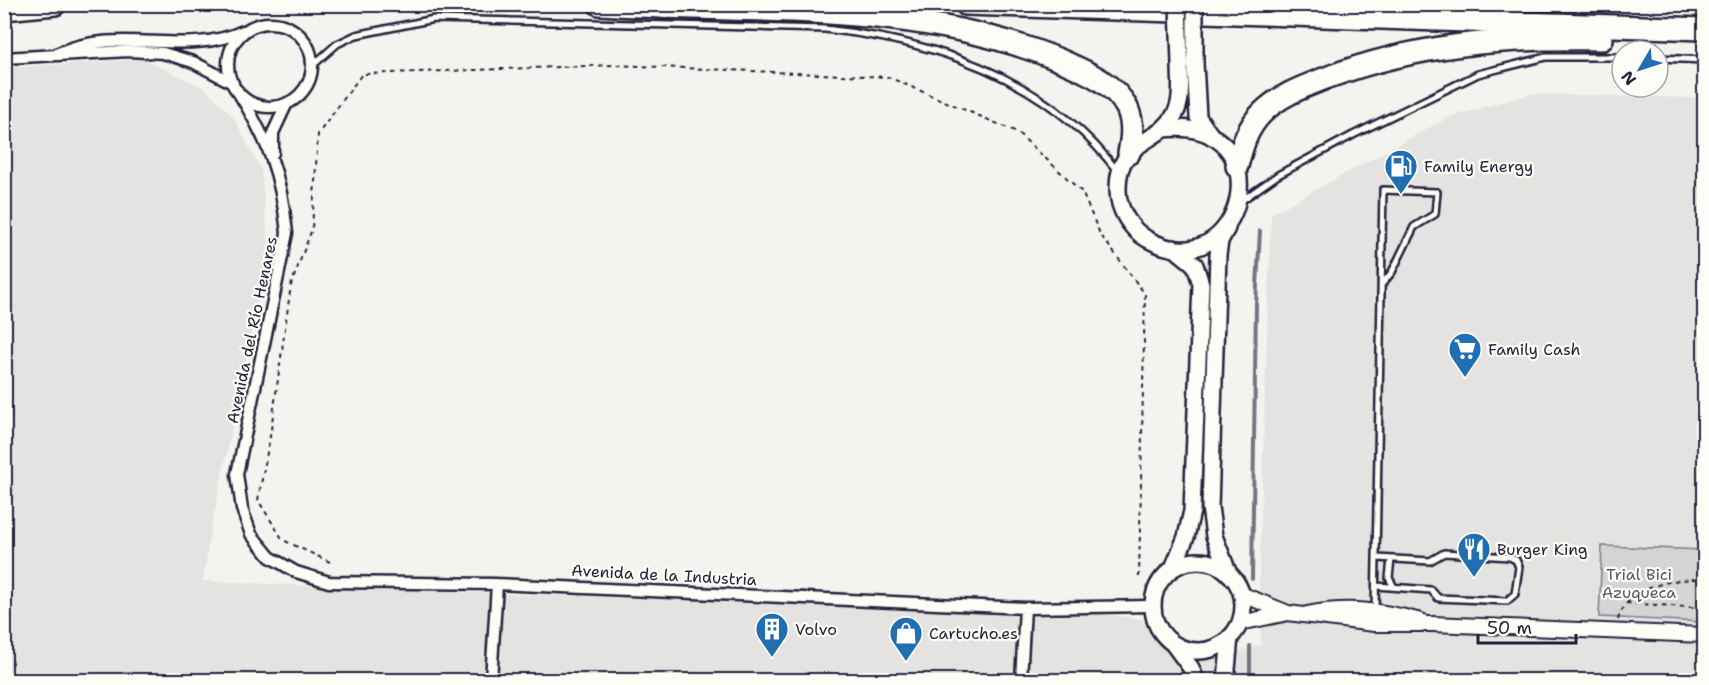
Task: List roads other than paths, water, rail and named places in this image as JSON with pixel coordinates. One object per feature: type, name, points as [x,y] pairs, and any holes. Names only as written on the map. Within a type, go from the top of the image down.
[{"type":"highway","points":[[4,9],[55,4]]},
{"type":"highway","points":[[599,4],[876,15],[935,23],[1002,39],[1081,69],[1111,87],[1128,109],[1132,136],[1129,153]]},
{"type":"highway","points":[[966,4],[1703,29]]},
{"type":"highway","points":[[1237,166],[1250,128],[1272,104],[1297,89],[1356,67],[1423,50],[1470,43],[1665,37],[1703,29]]},
{"type":"main road","points":[[1174,645],[1188,650],[1204,651],[1218,646],[1230,637],[1240,623],[1242,612],[1241,594],[1229,574],[1214,536],[1210,507],[1218,255],[1220,241],[1239,202],[1241,188],[1237,166],[1225,148],[1212,137],[1198,117],[1178,4]]},
{"type":"main road","points":[[1195,4],[1187,64],[1175,115],[1162,129],[1144,139],[1129,153],[1119,174],[1118,191],[1121,208],[1130,224],[1142,236],[1157,245],[1174,248],[1196,246],[1215,237],[1230,222]]},
{"type":"main road","points":[[1162,129],[1180,127],[1212,137]]},
{"type":"main road","points":[[1174,248],[1195,265],[1201,284],[1192,511],[1186,537],[1173,568],[1158,584],[1152,606],[1159,628],[1185,658],[1196,681]]},
{"type":"main road","points":[[1173,568],[1184,563],[1208,562],[1229,574]]},
{"type":"main road","points":[[1226,681],[1230,637]]},
{"type":"street","points":[[4,58],[129,51],[163,53],[194,62],[235,86],[247,99],[259,105],[273,106],[286,103],[305,88],[312,66],[310,52],[303,39],[293,29],[279,24],[265,23],[215,41],[105,41],[77,45],[54,55]]},
{"type":"street","points":[[235,86],[229,58],[233,45],[251,27]]},
{"type":"street","name":"Avenida del Río Henares","points":[[235,86],[273,157],[283,193],[287,233],[237,474]]},
{"type":"street","name":"Avenida del Río Henares","points":[[273,157],[273,133],[286,103]]},
{"type":"street","name":"Avenida de la Industria","points":[[237,474],[243,509],[251,534],[270,557],[296,572],[329,582],[497,584],[1025,608],[1152,606]]},
{"type":"street","points":[[491,681],[497,584]]},
{"type":"street","points":[[1241,594],[1288,613]]},
{"type":"street","points":[[1021,681],[1025,608]]},
{"type":"street","points":[[1240,623],[1288,613],[1305,614],[1332,609],[1376,610],[1432,624]]},
{"type":"street","points":[[1323,620],[1336,615],[1373,617],[1376,610]]},
{"type":"street","points":[[1305,614],[1323,620],[1386,625],[1432,624],[1704,635]]},
{"type":"lane","points":[[312,66],[345,39],[392,26],[434,19],[825,29],[878,35],[948,53],[1014,83],[1076,127],[1095,144],[1119,174]]},
{"type":"lane","points":[[1239,202],[1296,165],[1405,108],[1478,74],[1546,57],[1610,57]]},
{"type":"lane","points":[[1670,59],[1704,60]]},
{"type":"lane","points":[[1376,610],[1383,190],[1437,192],[1436,214],[1414,227],[1392,272],[1383,283]]},
{"type":"lane","points":[[1376,586],[1431,591],[1438,598],[1507,601],[1515,594],[1519,567],[1516,560],[1510,556],[1484,554],[1444,553],[1430,561],[1377,558]]},
{"type":"lane","points":[[1391,559],[1389,578],[1394,587]]},
{"type":"waterway","points":[[1252,579],[1256,304],[1260,231]]},
{"type":"waterway","points":[[1250,646],[1250,680]]},
{"type":"place","name":"Family Energy","points":[[1401,195]]},
{"type":"place","name":"Family Cash","points":[[1465,378]]},
{"type":"place","name":"Burger King","points":[[1474,578]]},
{"type":"place","name":"Volvo","points":[[772,658]]},
{"type":"place","name":"Cartucho.es","points":[[906,662]]},
{"type":"park label","name":"Trial Bici Azuqueca","points":[[1639,583]]}]
